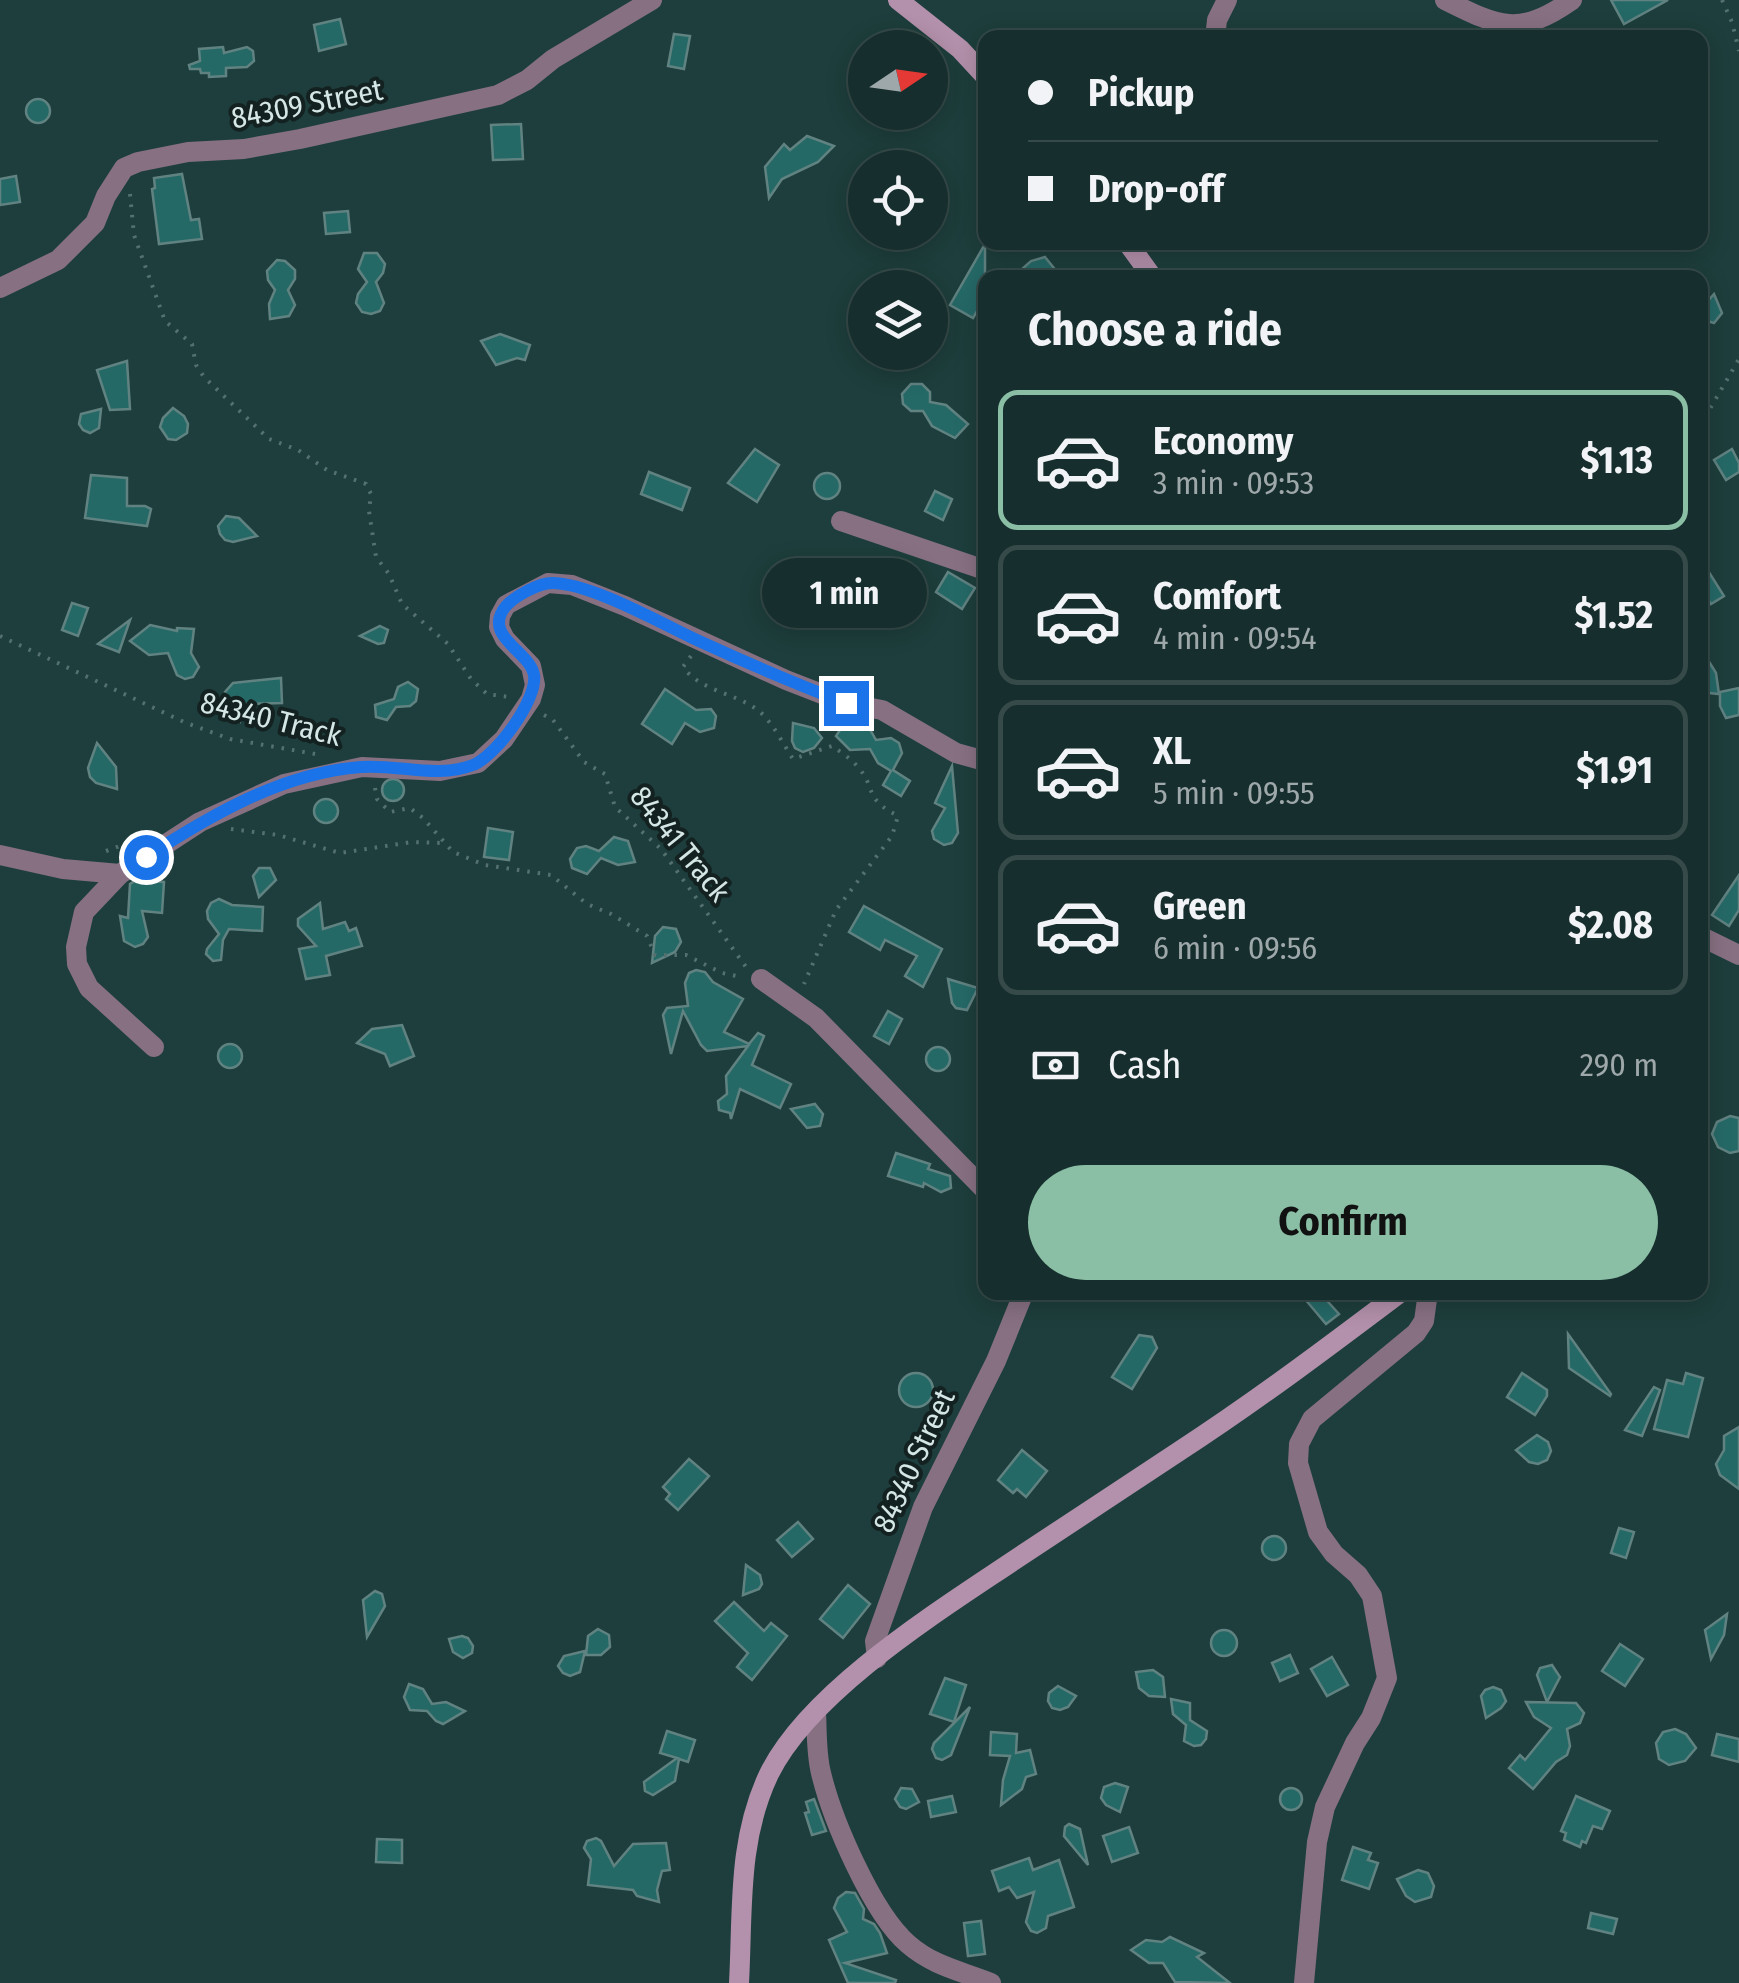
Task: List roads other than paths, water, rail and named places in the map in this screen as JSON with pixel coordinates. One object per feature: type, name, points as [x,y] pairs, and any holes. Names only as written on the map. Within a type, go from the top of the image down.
[{"type":"street","name":"84309 Street","points":[[0,288],[67,252],[95,223],[124,168],[156,157],[300,139],[498,94],[527,80],[553,59],[652,0]]},
{"type":"street","points":[[898,0],[960,49],[978,68]]},
{"type":"street","points":[[1217,30],[1227,0]]},
{"type":"street","points":[[1445,0],[1509,26],[1541,19],[1572,0]]},
{"type":"street","points":[[840,521],[978,568]]},
{"type":"street","points":[[154,1047],[89,988],[78,964],[76,947],[84,912],[120,874],[200,822],[284,784],[362,767],[440,771],[478,763],[504,739],[533,693],[532,666],[505,639],[499,626],[500,616],[506,605],[548,582],[572,585],[846,703],[882,710],[956,754],[978,760]]},
{"type":"street","points":[[0,856],[120,874]]},
{"type":"street","points":[[1710,940],[1739,932]]},
{"type":"street","points":[[1710,940],[1739,955]]},
{"type":"street","points":[[761,979],[816,1018],[978,1183]]},
{"type":"street","name":"84340 Street","points":[[877,1658],[875,1641],[918,1519],[996,1362],[1021,1300]]},
{"type":"street","points":[[740,1983],[742,1873],[750,1824],[769,1775],[792,1735],[877,1658],[943,1608],[1252,1402],[1390,1300]]},
{"type":"street","points":[[1304,1983],[1325,1807],[1354,1744],[1371,1718],[1386,1678],[1372,1596],[1358,1574],[1334,1554],[1318,1532],[1298,1463],[1300,1444],[1312,1419],[1322,1409],[1416,1333],[1424,1321],[1427,1300]]},
{"type":"street","points":[[816,1711],[820,1770],[861,1875],[882,1910],[904,1942],[931,1961],[991,1983]]}]
